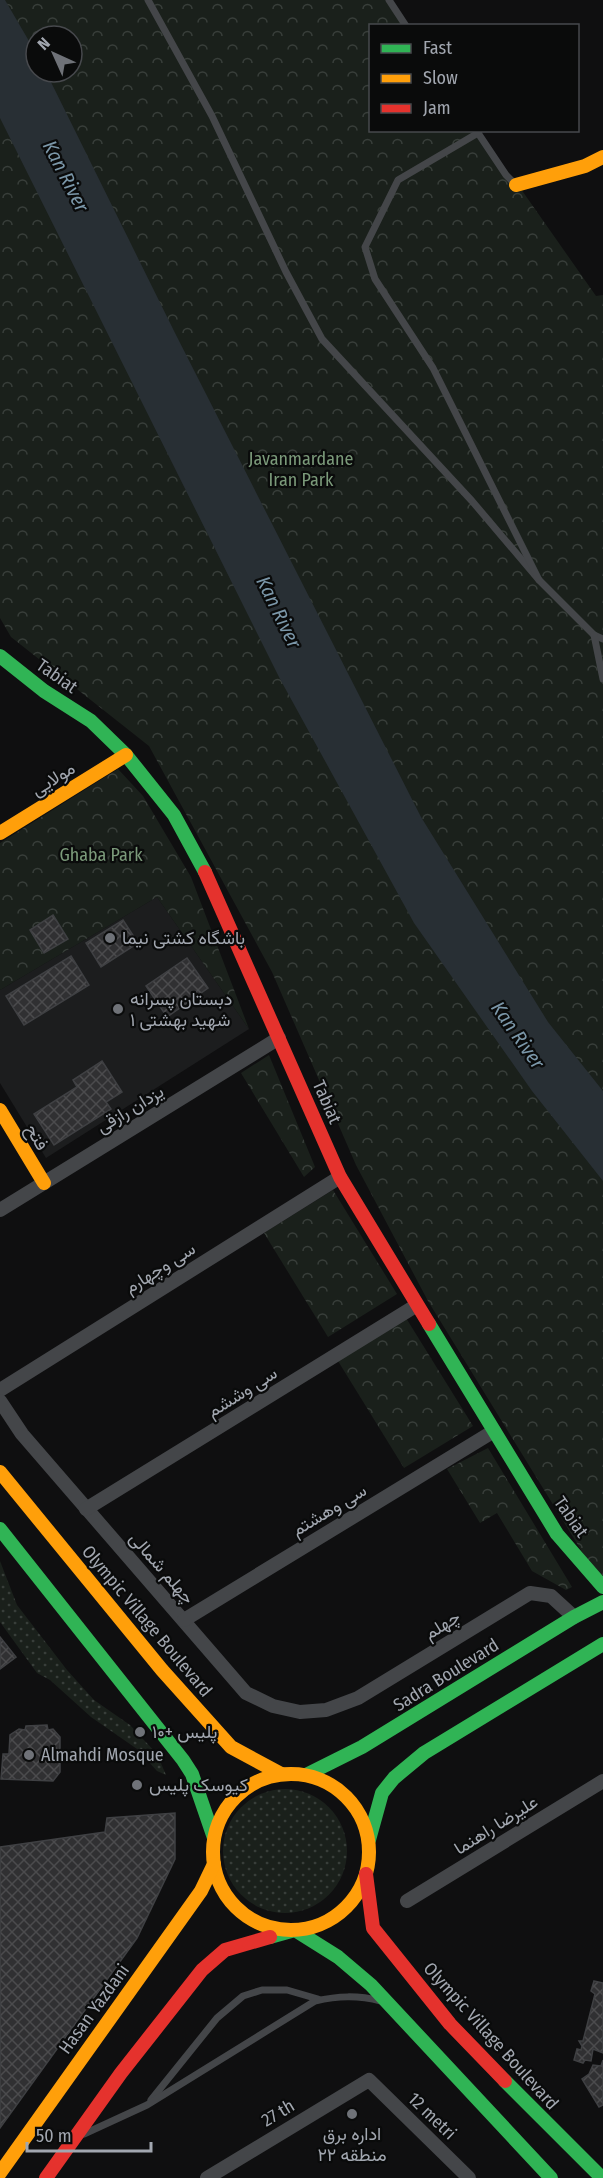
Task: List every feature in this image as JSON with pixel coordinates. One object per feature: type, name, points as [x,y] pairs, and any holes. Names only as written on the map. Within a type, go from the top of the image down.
[{"type":"main road","points":[[516,185],[585,166],[603,157]]},
{"type":"main road","name":"Tabiat","points":[[0,657],[44,691],[91,721],[126,755],[174,815],[203,867],[340,1177],[557,1534],[603,1587]]},
{"type":"main road","name":"مولایی","points":[[0,833],[126,755]]},
{"type":"main road","name":"فتح","points":[[0,1110],[44,1183]]},
{"type":"main road","name":"Olympic Village Boulevard","points":[[0,1472],[162,1670],[231,1747],[281,1774]]},
{"type":"main road","points":[[0,1529],[183,1760],[192,1774],[214,1838]]},
{"type":"main road","name":"Sadra Boulevard","points":[[306,1775],[362,1747],[574,1617],[603,1602]]},
{"type":"main road","points":[[368,1842],[382,1793],[394,1778],[417,1759],[603,1644]]},
{"type":"main road","points":[[46,2178],[121,2073],[202,1970],[225,1950],[295,1930],[318,1925],[340,1912],[356,1894],[366,1872],[369,1857],[362,1818],[348,1798],[328,1783],[306,1775],[281,1774],[257,1781],[237,1795],[222,1815],[214,1838],[213,1864],[220,1886],[233,1905],[251,1919],[272,1928],[295,1930],[338,1957],[371,1985],[551,2178]]},
{"type":"main road","name":"Hasan Yazdani","points":[[0,2173],[201,1891],[213,1864]]},
{"type":"main road","name":"Olympic Village Boulevard","points":[[366,1872],[373,1928],[450,2024],[555,2133],[602,2178]]},
{"type":"street","name":"یزدان رازقی","points":[[0,1210],[279,1038]]},
{"type":"street","name":"سی وچهارم","points":[[0,1390],[340,1177]]},
{"type":"street","name":"سی وششم","points":[[86,1509],[417,1305]]},
{"type":"street","name":"چهلم شمالی","points":[[0,1401],[22,1434],[246,1693],[273,1706],[300,1712],[326,1710]]},
{"type":"street","name":"سی وهشتم","points":[[184,1620],[494,1431]]},
{"type":"street","name":"چهلم","points":[[326,1710],[358,1698],[530,1593],[551,1596],[574,1617]]},
{"type":"street","name":"علیرضا راهنما","points":[[407,1901],[603,1780]]},
{"type":"street","name":"27 th","points":[[207,2178],[369,2080]]},
{"type":"street","name":"12 metri","points":[[369,2080],[469,2178]]},
{"type":"lane","points":[[148,0],[212,116],[286,273],[322,339],[472,501],[539,580],[594,635],[603,639]]},
{"type":"lane","points":[[389,0],[405,24]]},
{"type":"lane","points":[[516,185],[506,175],[477,132],[398,180],[365,247],[375,279],[433,368],[539,580]]},
{"type":"lane","points":[[594,635],[603,679]]},
{"type":"lane","points":[[147,2104],[217,2018],[243,1996],[262,1990],[287,1990],[320,2000]]},
{"type":"lane","points":[[74,2139],[147,2104],[315,2001],[337,1996],[358,1996],[386,2002]]},
{"type":"shaded area","name":"دبستان پسرانه شهید بهشتی ۱","points":[[157,897],[249,1029],[46,1158],[0,1083],[0,990]]},
{"type":"green space","name":"Javanmardane Iran Park","points":[[0,0],[387,0],[403,24],[369,24],[369,132],[477,132],[516,182],[596,296],[603,295],[603,1583],[428,1301],[356,1165],[272,972],[149,746],[11,637],[0,618]]},
{"type":"green space","name":"Ghaba Park","points":[[118,769],[143,796],[191,877],[249,1029],[157,897],[0,990],[0,843]]},
{"type":"green space","points":[[269,1055],[315,1167],[304,1177],[241,1073]]},
{"type":"green space","points":[[333,1190],[397,1294],[328,1337],[264,1233]]},
{"type":"green space","points":[[406,1318],[473,1426],[404,1468],[338,1361]]},
{"type":"green space","points":[[488,1448],[572,1587],[566,1590],[532,1571],[497,1513],[480,1523],[447,1469]]},
{"type":"green space","points":[[0,1561],[17,1605],[67,1670],[94,1700],[130,1725],[157,1754],[166,1775],[157,1771],[137,1749],[91,1717],[50,1680],[37,1673],[0,1622]]},
{"type":"green space","points":[[285,1789],[309,1794],[329,1807],[342,1827],[347,1851],[342,1875],[329,1895],[309,1908],[285,1913],[261,1908],[241,1895],[228,1875],[223,1851],[228,1827],[241,1807],[261,1794]]},
{"type":"water","name":"Kan River","points":[[0,0],[5,0],[24,32],[24,84],[52,84],[175,333],[421,817],[548,1022],[603,1091],[603,1181],[532,1091],[414,923],[280,679],[0,118]]},
{"type":"building","points":[[53,915],[68,939],[44,953],[30,930]]},
{"type":"building","points":[[123,920],[138,943],[101,967],[86,943]]},
{"type":"building","points":[[71,956],[89,985],[24,1025],[6,996]]},
{"type":"building","points":[[187,958],[208,988],[167,1017],[146,986]]},
{"type":"building","points":[[102,1061],[122,1092],[106,1102],[111,1109],[54,1145],[34,1114],[77,1087],[73,1080]]},
{"type":"building","points":[[0,1637],[16,1657],[0,1669]]},
{"type":"building","points":[[47,1725],[48,1730],[53,1729],[60,1737],[60,1772],[53,1781],[1,1779],[3,1754],[9,1754],[10,1735],[19,1729],[25,1730],[26,1726]]},
{"type":"building","points":[[175,1813],[175,1859],[137,1938],[0,2128],[0,1847],[105,1832],[107,1818]]},
{"type":"building","points":[[594,1981],[603,1983],[603,2053],[593,2049],[591,2061],[585,2060],[583,2063],[574,2060],[577,2049],[581,2050],[582,2046],[579,2041],[583,2041],[595,1994],[591,1991]]},
{"type":"building","points":[[603,2060],[603,2105],[599,2107],[582,2079],[589,2074],[593,2065],[601,2066]]},
{"type":"traffic: fast","points":[[0,656],[44,691],[91,721],[126,755],[174,815],[205,872]]},
{"type":"traffic: fast","points":[[429,1324],[557,1534],[603,1587]]},
{"type":"traffic: fast","points":[[0,1529],[183,1760],[192,1774],[214,1838]]},
{"type":"traffic: fast","points":[[306,1775],[362,1747],[574,1617],[603,1602]]},
{"type":"traffic: fast","points":[[369,1840],[382,1793],[394,1778],[424,1753],[603,1644]]},
{"type":"traffic: fast","points":[[270,1937],[295,1930],[338,1957],[371,1985],[551,2178]]},
{"type":"traffic: fast","points":[[505,2081],[602,2178]]},
{"type":"traffic: slow","points":[[516,185],[585,166],[603,157]]},
{"type":"traffic: slow","points":[[0,833],[126,755]]},
{"type":"traffic: slow","points":[[0,1110],[44,1183]]},
{"type":"traffic: slow","points":[[0,1472],[162,1670],[231,1747],[281,1774]]},
{"type":"traffic: slow","points":[[291,1774],[321,1780],[346,1797],[363,1822],[369,1852],[363,1882],[346,1907],[321,1924],[291,1930],[261,1924],[236,1907],[219,1882],[213,1852],[219,1822],[236,1797],[261,1780],[291,1774]]},
{"type":"traffic: slow","points":[[0,2173],[201,1891],[214,1864]]},
{"type":"traffic: jam","points":[[205,872],[340,1177],[429,1324]]},
{"type":"traffic: jam","points":[[366,1874],[373,1928],[450,2024],[505,2081]]},
{"type":"traffic: jam","points":[[46,2178],[121,2073],[202,1970],[225,1950],[270,1937]]},
{"type":"place","name":"باشگاه کشتی نیما","points":[[110,938]]},
{"type":"place","name":"دبستان پسرانه شهید بهشتی ۱","points":[[118,1009]]},
{"type":"place","name":"پلیس +۱۰","points":[[140,1732]]},
{"type":"place","name":"Almahdi Mosque","points":[[29,1755]]},
{"type":"place","name":"کیوسک پلیس","points":[[137,1785]]},
{"type":"place","name":"اداره برق منطقه ۲۲","points":[[352,2114]]}]
